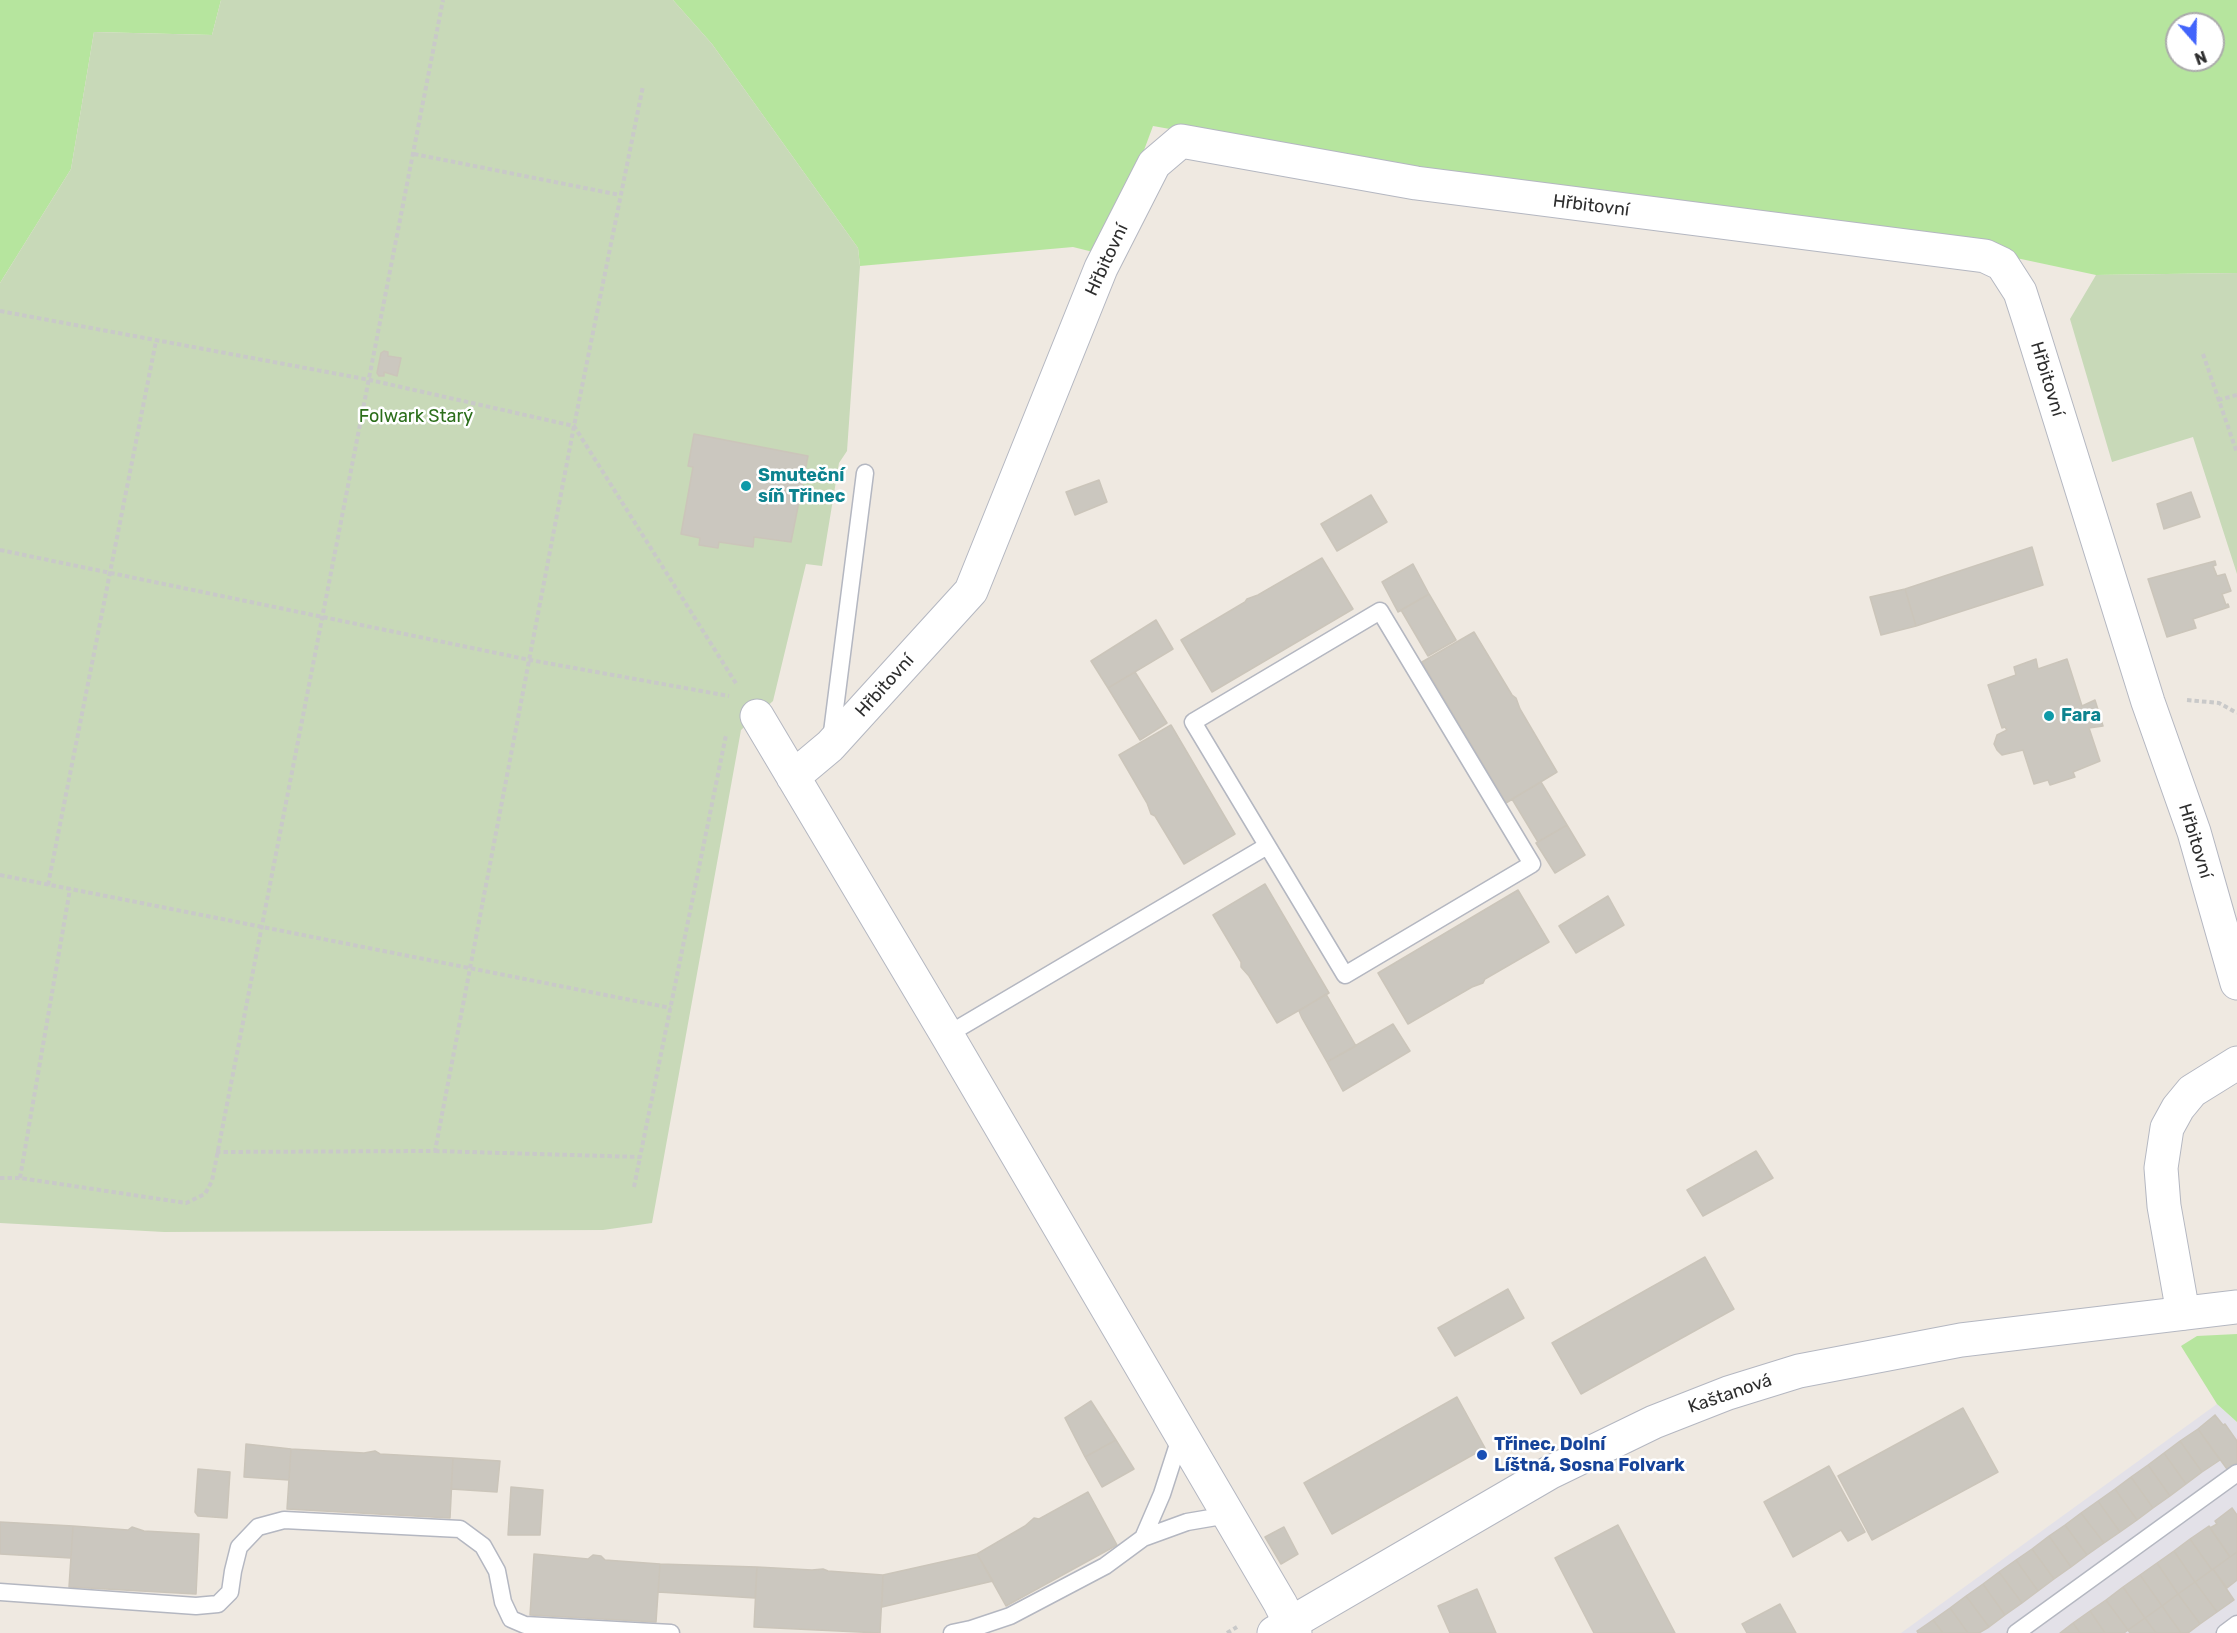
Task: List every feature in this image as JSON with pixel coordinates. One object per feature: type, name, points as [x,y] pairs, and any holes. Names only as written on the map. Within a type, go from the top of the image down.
[{"type":"street","name":"Hřbitovní","points":[[793,777],[830,746],[971,591],[1101,268],[1154,164],[1181,141],[1416,183],[1985,256],[2002,264],[2020,292],[2111,588],[2194,832],[2237,983]]},
{"type":"street","points":[[752,708],[948,1035],[1181,1434],[1228,1515],[1287,1630]]},
{"type":"street","points":[[2183,1313],[2163,1197],[2161,1168],[2167,1128],[2178,1108],[2192,1091],[2237,1063]]},
{"type":"street","name":"Kaštanová","points":[[1287,1630],[1548,1473],[1654,1422],[1728,1393],[1799,1371],[1960,1340],[2237,1306]]},
{"type":"lane","points":[[830,746],[865,473]]},
{"type":"lane","points":[[1380,611],[1532,864],[1345,975],[1267,846],[1193,722],[1380,611]]},
{"type":"lane","points":[[948,1035],[1267,846]]},
{"type":"lane","points":[[1143,1538],[1162,1494],[1181,1434]]},
{"type":"lane","points":[[2016,1633],[2237,1473]]},
{"type":"lane","points":[[952,1633],[1010,1616],[1105,1566],[1143,1538],[1187,1522],[1228,1515]]},
{"type":"lane","points":[[0,1592],[196,1606],[218,1604],[230,1592],[239,1546],[258,1527],[284,1520],[460,1529],[483,1546],[497,1571],[503,1602],[511,1619],[525,1625],[671,1633]]},
{"type":"lane","points":[[2225,1633],[2237,1624]]},
{"type":"path","points":[[0,1178],[20,1178],[186,1203],[205,1194],[212,1181],[443,0]]},
{"type":"path","points":[[435,1151],[468,967],[530,660],[573,426],[643,86]]},
{"type":"path","points":[[414,154],[620,195]]},
{"type":"path","points":[[0,311],[370,381],[573,426],[752,708]]},
{"type":"path","points":[[48,885],[156,341]]},
{"type":"path","points":[[2203,354],[2237,453]]},
{"type":"path","points":[[2218,400],[2237,395]]},
{"type":"path","points":[[0,549],[752,708]]},
{"type":"path","points":[[2148,702],[2160,698],[2219,703],[2237,713]]},
{"type":"path","points":[[634,1187],[727,730]]},
{"type":"path","points":[[0,875],[671,1008]]},
{"type":"path","points":[[20,1178],[70,889]]},
{"type":"path","points":[[216,1152],[435,1151],[640,1157]]},
{"type":"shaded area","points":[[2217,1404],[2237,1422],[2237,1633],[1901,1633]]},
{"type":"green space","points":[[0,0],[221,0],[212,35],[94,32],[71,169],[0,283]]},
{"type":"green space","name":"Folwark Starý","points":[[221,0],[673,0],[712,44],[858,248],[860,266],[847,451],[839,463],[822,566],[806,564],[773,701],[741,730],[652,1223],[603,1230],[164,1232],[0,1223],[0,283],[71,169],[94,32],[212,35]]},
{"type":"green space","points":[[673,0],[2237,0],[2237,273],[2096,275],[2021,259],[1328,157],[1153,126],[1105,255],[1073,247],[860,266],[858,248],[712,44]]},
{"type":"green space","points":[[2237,273],[2237,574],[2193,437],[2112,462],[2070,319],[2096,275]]},
{"type":"green space","points":[[2237,1334],[2237,1422],[2217,1404],[2181,1346],[2197,1336]]},
{"type":"building","points":[[388,352],[388,356],[401,358],[397,376],[384,372],[384,376],[379,376],[377,373],[381,353]]},
{"type":"building","name":"Smuteční síň Třinec","points":[[694,434],[808,456],[791,542],[754,537],[753,547],[719,542],[718,548],[699,545],[700,538],[681,534],[693,467],[688,466]]},
{"type":"building","points":[[1099,480],[1107,502],[1075,515],[1066,492]]},
{"type":"building","points":[[2191,492],[2200,517],[2164,529],[2157,504]]},
{"type":"building","points":[[1371,495],[1387,522],[1337,551],[1321,524]]},
{"type":"building","points":[[2032,547],[2043,585],[1916,626],[1905,589]]},
{"type":"building","points":[[1322,558],[1353,609],[1212,692],[1181,640],[1247,599]]},
{"type":"building","points":[[2215,561],[2216,565],[2213,566],[2217,576],[2225,574],[2231,591],[2222,594],[2229,607],[2193,619],[2196,628],[2167,637],[2148,579]]},
{"type":"building","points":[[1413,564],[1429,594],[1398,612],[1382,582]]},
{"type":"building","points":[[1905,589],[1916,626],[1881,635],[1870,597]]},
{"type":"building","points":[[1429,594],[1456,640],[1428,656],[1401,610]]},
{"type":"building","points":[[1156,620],[1173,649],[1108,688],[1091,661]]},
{"type":"building","points":[[1474,632],[1516,698],[1520,709],[1557,772],[1506,803],[1422,662]]},
{"type":"building","name":"Fara","points":[[2036,659],[2038,669],[2067,659],[2082,706],[2095,700],[2103,726],[2089,728],[2100,761],[2073,772],[2075,777],[2050,785],[2048,780],[2034,784],[2023,750],[2002,755],[1994,744],[1997,735],[2007,730],[2005,727],[2002,728],[1988,685],[2016,675],[2014,667]]},
{"type":"building","points":[[1135,672],[1167,723],[1140,740],[1108,688]]},
{"type":"building","points":[[1171,725],[1235,834],[1184,864],[1155,816],[1151,814],[1119,755]]},
{"type":"building","points":[[1541,782],[1567,825],[1538,842],[1512,799]]},
{"type":"building","points":[[1567,825],[1585,855],[1555,873],[1536,843]]},
{"type":"building","points":[[1265,884],[1329,993],[1277,1023],[1249,976],[1241,967],[1241,962],[1213,915]]},
{"type":"building","points":[[1518,890],[1549,942],[1485,979],[1483,983],[1408,1024],[1378,973]]},
{"type":"building","points":[[1608,896],[1624,925],[1576,953],[1559,926]]},
{"type":"building","points":[[1326,994],[1356,1046],[1327,1062],[1299,1011]]},
{"type":"building","points":[[1393,1024],[1410,1051],[1343,1091],[1327,1062]]},
{"type":"building","points":[[1756,1151],[1773,1178],[1703,1216],[1687,1190]]},
{"type":"building","points":[[1705,1257],[1734,1309],[1581,1394],[1552,1343]]},
{"type":"building","points":[[1508,1289],[1524,1318],[1455,1356],[1438,1328]]},
{"type":"building","points":[[1457,1397],[1485,1448],[1332,1534],[1304,1483]]},
{"type":"building","points":[[1091,1401],[1116,1440],[1085,1457],[1065,1418]]},
{"type":"building","points":[[1963,1408],[1998,1472],[1872,1540],[1838,1476]]},
{"type":"building","points":[[2215,1415],[2223,1425],[2225,1424],[2237,1441],[2237,1463],[2227,1469],[2198,1429]]},
{"type":"building","points":[[2198,1429],[2220,1460],[2202,1472],[2180,1441]]},
{"type":"building","points":[[1116,1440],[1134,1469],[1102,1487],[1085,1457]]},
{"type":"building","points":[[2180,1441],[2202,1472],[2186,1484],[2164,1453]]},
{"type":"building","points":[[246,1444],[291,1449],[289,1480],[244,1477]]},
{"type":"building","points":[[291,1449],[364,1453],[375,1451],[380,1454],[453,1458],[450,1518],[287,1509]]},
{"type":"building","points":[[2164,1453],[2186,1484],[2170,1496],[2148,1465]]},
{"type":"building","points":[[453,1458],[500,1461],[497,1492],[451,1489]]},
{"type":"building","points":[[2148,1465],[2170,1496],[2153,1508],[2131,1477]]},
{"type":"building","points":[[1829,1466],[1865,1532],[1848,1541],[1841,1530],[1793,1557],[1764,1502]]},
{"type":"building","points":[[198,1469],[230,1472],[227,1518],[198,1516],[195,1512]]},
{"type":"building","points":[[2131,1477],[2153,1508],[2137,1520],[2115,1489]]},
{"type":"building","points":[[511,1487],[543,1490],[540,1535],[508,1535]]},
{"type":"building","points":[[2115,1489],[2137,1520],[2120,1532],[2098,1501]]},
{"type":"building","points":[[1088,1492],[1117,1545],[1006,1606],[977,1554],[1025,1526],[1034,1518],[1039,1519]]},
{"type":"building","points":[[2098,1501],[2120,1532],[2104,1543],[2081,1513]]},
{"type":"building","points":[[2232,1508],[2237,1515],[2237,1552],[2230,1557],[2210,1528],[2217,1524],[2215,1521]]},
{"type":"building","points":[[2081,1513],[2104,1543],[2087,1555],[2065,1525]]},
{"type":"building","points":[[0,1522],[73,1526],[71,1558],[0,1554]]},
{"type":"building","points":[[1618,1525],[1675,1633],[1594,1633],[1555,1558]]},
{"type":"building","points":[[2065,1525],[2087,1555],[2071,1567],[2049,1536]]},
{"type":"building","points":[[73,1526],[128,1530],[132,1527],[144,1531],[199,1534],[196,1594],[69,1587]]},
{"type":"building","points":[[2209,1526],[2230,1557],[2212,1570],[2190,1539]]},
{"type":"building","points":[[1284,1527],[1298,1554],[1281,1564],[1265,1537]]},
{"type":"building","points":[[2049,1536],[2071,1567],[2054,1579],[2032,1549]]},
{"type":"building","points":[[2190,1539],[2212,1570],[2195,1582],[2174,1551]]},
{"type":"building","points":[[2032,1549],[2054,1579],[2038,1591],[2016,1560]]},
{"type":"building","points":[[2174,1551],[2195,1582],[2178,1594],[2157,1563]]},
{"type":"building","points":[[2237,1552],[2237,1580],[2227,1588],[2213,1569]]},
{"type":"building","points":[[534,1554],[588,1559],[593,1555],[601,1556],[605,1560],[660,1564],[656,1622],[530,1615]]},
{"type":"building","points":[[977,1554],[993,1581],[882,1607],[883,1575]]},
{"type":"building","points":[[2016,1560],[2038,1591],[2022,1603],[1999,1572]]},
{"type":"building","points":[[2157,1563],[2178,1594],[2162,1606],[2140,1575]]},
{"type":"building","points":[[660,1564],[757,1567],[755,1598],[658,1592]]},
{"type":"building","points":[[757,1567],[823,1569],[883,1575],[880,1633],[754,1627]]},
{"type":"building","points":[[2213,1569],[2234,1600],[2217,1612],[2195,1582]]},
{"type":"building","points":[[1999,1572],[2022,1603],[2005,1615],[1983,1584]]},
{"type":"building","points":[[2140,1575],[2162,1606],[2145,1618],[2123,1587]]},
{"type":"building","points":[[2195,1582],[2217,1612],[2200,1624],[2178,1594]]},
{"type":"building","points":[[1983,1584],[2005,1615],[1989,1627],[1966,1596]]},
{"type":"building","points":[[2123,1587],[2145,1618],[2128,1630],[2106,1600]]},
{"type":"building","points":[[1477,1589],[1496,1633],[1450,1633],[1438,1606]]},
{"type":"building","points":[[2178,1594],[2200,1624],[2188,1633],[2181,1633],[2162,1606]]},
{"type":"building","points":[[1966,1596],[1989,1627],[1979,1633],[1968,1633],[1950,1608]]},
{"type":"building","points":[[2106,1600],[2128,1630],[2124,1633],[2105,1633],[2090,1611]]},
{"type":"building","points":[[1780,1604],[1796,1633],[1747,1633],[1742,1624]]},
{"type":"building","points":[[2162,1606],[2181,1633],[2156,1633],[2145,1618]]},
{"type":"building","points":[[1950,1608],[1968,1633],[1943,1633],[1933,1620]]},
{"type":"building","points":[[2090,1611],[2105,1633],[2080,1633],[2073,1623]]},
{"type":"building","points":[[2145,1618],[2156,1633],[2130,1633],[2128,1630]]},
{"type":"building","points":[[1933,1620],[1943,1633],[1918,1633],[1917,1631]]},
{"type":"building","points":[[2073,1623],[2080,1633],[2060,1633]]},
{"type":"place","name":"Smuteční síň Třinec","points":[[746,486]]},
{"type":"place","name":"Fara","points":[[2049,716]]},
{"type":"place","name":"Třinec, Dolní Líštná, Sosna Folvark","points":[[1482,1455]]}]
